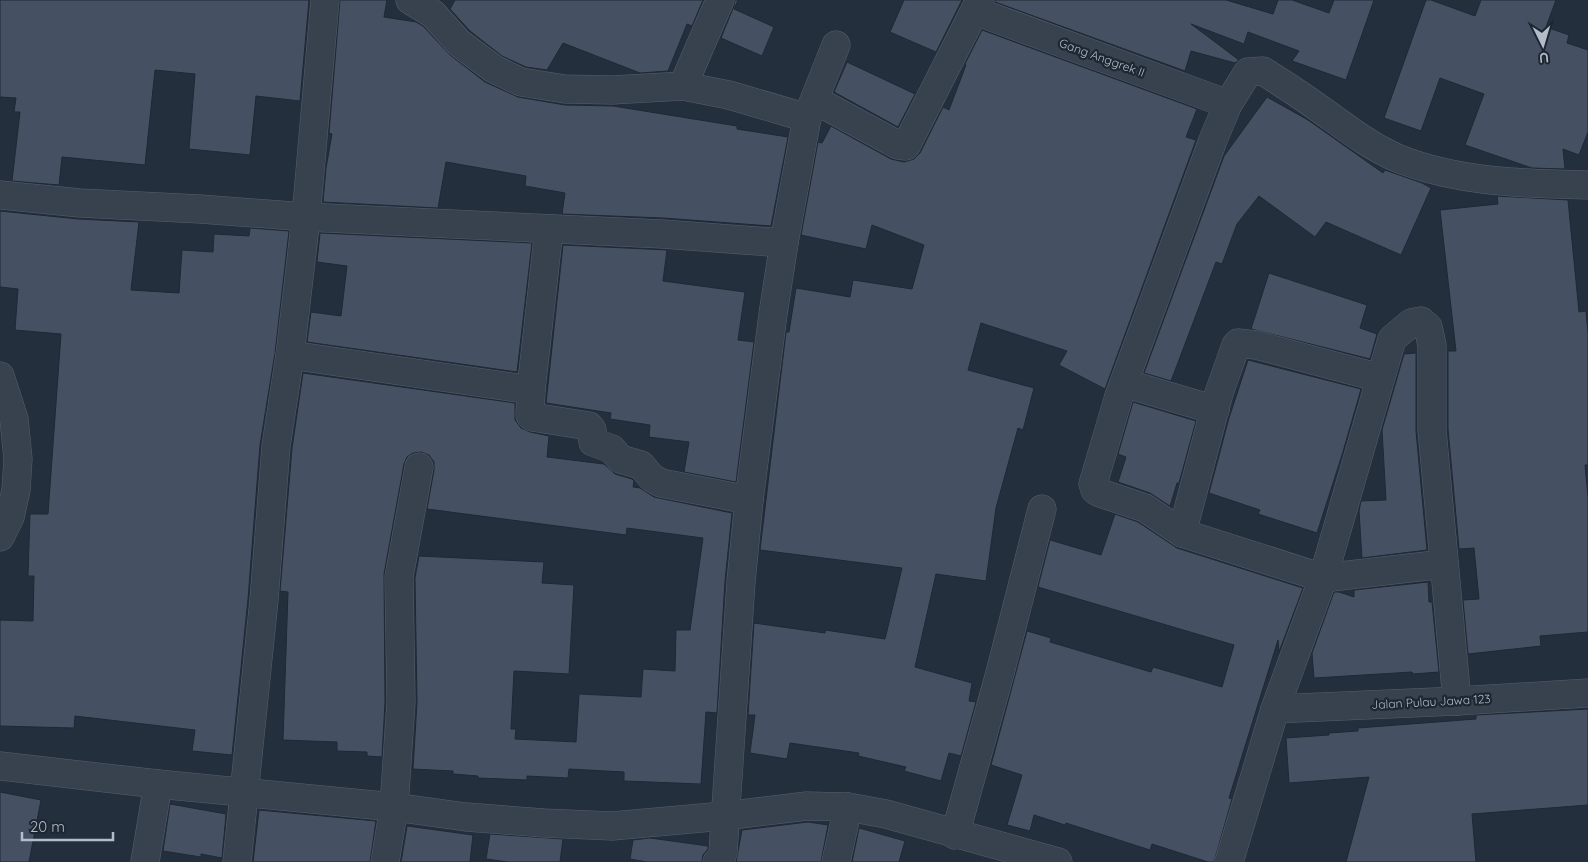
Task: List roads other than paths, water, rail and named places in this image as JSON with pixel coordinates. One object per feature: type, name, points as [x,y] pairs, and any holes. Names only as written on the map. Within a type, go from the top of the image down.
[{"type":"street","points":[[237,862],[264,600],[276,446],[290,355],[306,217],[325,0]]},
{"type":"street","points":[[410,0],[437,7],[459,43],[494,69],[521,82],[564,90],[612,90],[683,86],[811,109],[901,147],[906,146],[937,82],[978,6]]},
{"type":"street","points":[[683,86],[720,0]]},
{"type":"street","name":"Gang Anggrek II","points":[[978,6],[1228,104]]},
{"type":"street","points":[[716,862],[722,856],[749,500],[762,393],[784,243],[811,109],[836,45]]},
{"type":"street","points":[[1444,564],[1322,578],[1182,533],[1145,508],[1100,494],[1093,487],[1111,417],[1213,140],[1228,104],[1248,72],[1262,71],[1357,136],[1396,157],[1428,168],[1482,179],[1588,185]]},
{"type":"street","points":[[0,195],[80,203],[306,217],[662,234],[784,243]]},
{"type":"street","points":[[549,229],[531,390],[530,415],[532,417],[589,426],[592,430],[593,442],[612,449],[620,459],[641,465],[656,481],[749,500]]},
{"type":"street","points":[[1229,862],[1275,709],[1322,578],[1392,339],[1411,323],[1421,321],[1428,327],[1432,345],[1432,430],[1457,702]]},
{"type":"street","points":[[1182,533],[1222,385],[1236,344],[1256,345],[1380,378]]},
{"type":"street","points":[[290,355],[531,390]]},
{"type":"street","points":[[0,376],[14,419],[18,459],[16,490],[10,517],[0,537]]},
{"type":"street","points":[[1124,383],[1215,410]]},
{"type":"street","points":[[385,862],[394,807],[402,680],[399,623],[400,577],[419,467]]},
{"type":"street","points":[[955,835],[1000,673],[1042,509]]},
{"type":"street","name":"Jalan Pulau Jawa 123","points":[[1275,709],[1457,702],[1588,692]]},
{"type":"street","points":[[0,766],[158,784],[394,807],[466,817],[544,823],[612,826],[807,806],[848,807],[886,814],[955,835],[1058,862]]},
{"type":"street","points":[[144,862],[158,784]]},
{"type":"street","points":[[836,862],[848,807]]}]
